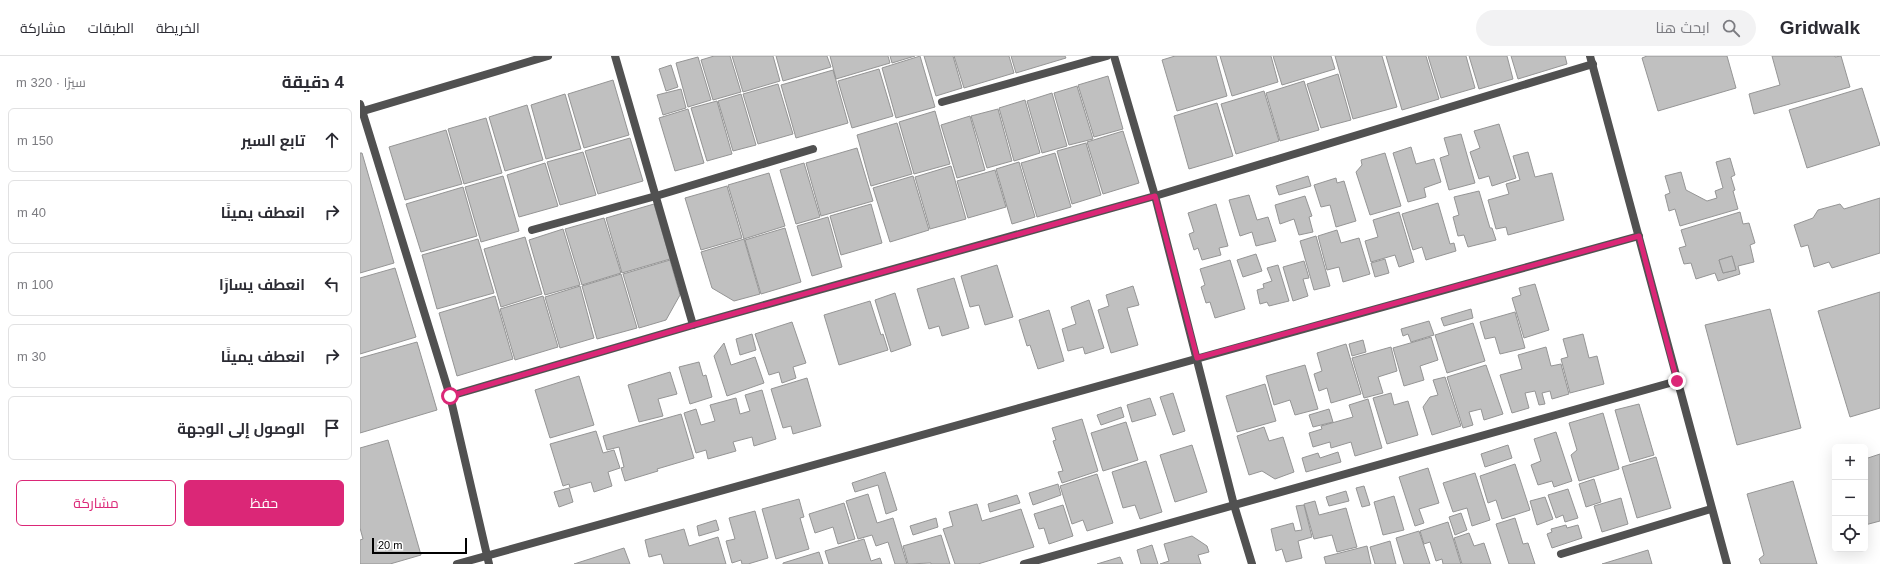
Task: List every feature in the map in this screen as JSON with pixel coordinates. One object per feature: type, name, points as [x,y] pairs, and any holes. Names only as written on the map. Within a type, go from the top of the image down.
[{"type":"street","points":[[489,564],[450,396],[361,109],[548,56]]},
{"type":"street","points":[[615,56],[693,325]]},
{"type":"street","points":[[942,102],[1107,56]]},
{"type":"street","points":[[1114,56],[1155,196],[1234,505],[1252,564]]},
{"type":"street","points":[[450,396],[693,325],[1155,196],[1591,60],[1727,564]]},
{"type":"street","points":[[532,230],[656,196],[813,149]]},
{"type":"street","points":[[457,564],[1639,236]]},
{"type":"street","points":[[1024,564],[1677,381]]},
{"type":"street","points":[[1561,554],[1711,509]]},
{"type":"building","points":[[714,56],[730,56],[741,92],[713,100],[701,60]]},
{"type":"building","points":[[732,56],[773,56],[780,81],[743,92]]},
{"type":"building","points":[[776,56],[827,56],[831,67],[783,81]]},
{"type":"building","points":[[830,56],[888,56],[890,63],[836,79]]},
{"type":"building","points":[[890,56],[915,56],[892,63]]},
{"type":"building","points":[[920,56],[935,107],[896,118],[882,68]]},
{"type":"building","points":[[924,56],[953,56],[962,88],[936,96]]},
{"type":"building","points":[[954,56],[1009,56],[1014,73],[964,88]]},
{"type":"building","points":[[1011,56],[1065,56],[1066,58],[1016,73]]},
{"type":"building","points":[[1175,56],[1216,56],[1227,96],[1177,111],[1162,60]]},
{"type":"building","points":[[1220,56],[1271,56],[1278,82],[1232,96]]},
{"type":"building","points":[[1273,56],[1331,56],[1335,69],[1282,85]]},
{"type":"building","points":[[1335,56],[1382,56],[1397,107],[1353,119]]},
{"type":"building","points":[[1386,56],[1426,56],[1439,99],[1402,110]]},
{"type":"building","points":[[1428,56],[1466,56],[1475,88],[1441,98]]},
{"type":"building","points":[[1469,56],[1507,56],[1513,79],[1479,89]]},
{"type":"building","points":[[1511,56],[1565,56],[1567,64],[1518,79]]},
{"type":"building","points":[[1647,56],[1727,56],[1736,88],[1658,111],[1642,58]]},
{"type":"building","points":[[1772,56],[1841,56],[1850,87],[1754,114],[1749,94],[1780,85]]},
{"type":"building","points":[[698,57],[711,100],[688,107],[676,63]]},
{"type":"building","points":[[671,65],[678,87],[666,91],[659,69]]},
{"type":"building","points":[[879,69],[893,116],[852,128],[838,81]]},
{"type":"building","points":[[833,70],[848,123],[796,138],[781,85]]},
{"type":"building","points":[[1338,74],[1351,120],[1321,128],[1307,84]]},
{"type":"building","points":[[1108,76],[1123,129],[1094,137],[1078,85]]},
{"type":"building","points":[[613,80],[629,135],[584,148],[568,94]]},
{"type":"building","points":[[1304,81],[1319,130],[1280,141],[1266,93]]},
{"type":"building","points":[[778,84],[793,134],[758,144],[743,94]]},
{"type":"building","points":[[1077,86],[1093,139],[1069,145],[1054,93]]},
{"type":"building","points":[[1862,88],[1880,145],[1807,168],[1789,110]]},
{"type":"building","points":[[681,89],[686,108],[663,115],[657,95]]},
{"type":"building","points":[[1264,91],[1279,141],[1236,154],[1221,104]]},
{"type":"building","points":[[1052,93],[1067,146],[1042,153],[1027,101]]},
{"type":"building","points":[[565,94],[581,149],[546,159],[531,105]]},
{"type":"building","points":[[741,94],[756,145],[733,151],[718,101]]},
{"type":"building","points":[[1025,100],[1040,153],[1014,161],[999,108]]},
{"type":"building","points":[[717,101],[732,154],[707,161],[691,108]]},
{"type":"building","points":[[1217,103],[1233,156],[1189,169],[1174,116]]},
{"type":"building","points":[[527,105],[543,160],[505,171],[489,117]]},
{"type":"building","points":[[688,109],[704,163],[675,171],[659,118]]},
{"type":"building","points":[[998,109],[1012,161],[987,168],[971,116]]},
{"type":"building","points":[[935,111],[950,164],[914,174],[899,122]]},
{"type":"building","points":[[970,116],[985,170],[957,178],[941,125]]},
{"type":"building","points":[[486,118],[502,173],[464,184],[448,129]]},
{"type":"building","points":[[897,123],[912,174],[871,186],[857,135]]},
{"type":"building","points":[[1499,124],[1516,178],[1492,186],[1489,176],[1479,179],[1470,152],[1480,148],[1474,131]]},
{"type":"building","points":[[446,130],[462,184],[405,200],[389,147]]},
{"type":"building","points":[[1123,131],[1139,183],[1103,194],[1087,142]]},
{"type":"building","points":[[1461,134],[1475,183],[1449,190],[1440,158],[1449,155],[1444,138]]},
{"type":"building","points":[[630,138],[643,181],[598,194],[585,151]]},
{"type":"building","points":[[1086,143],[1101,195],[1072,204],[1057,151]]},
{"type":"building","points":[[1411,147],[1416,164],[1434,159],[1441,182],[1424,188],[1426,197],[1408,202],[1393,153]]},
{"type":"building","points":[[857,148],[873,201],[821,216],[806,163]]},
{"type":"building","points":[[583,152],[596,195],[560,205],[547,162]]},
{"type":"building","points":[[1528,152],[1535,177],[1552,173],[1564,220],[1508,235],[1506,227],[1496,229],[1488,200],[1509,194],[1506,184],[1520,180],[1513,156]]},
{"type":"building","points":[[360,153],[362,153],[394,263],[360,273]]},
{"type":"building","points":[[1055,153],[1071,207],[1037,217],[1021,163]]},
{"type":"building","points":[[1385,153],[1401,206],[1370,215],[1356,172],[1362,165],[1361,160]]},
{"type":"building","points":[[1730,158],[1735,175],[1731,177],[1738,209],[1680,226],[1675,209],[1669,211],[1665,195],[1670,193],[1665,176],[1681,172],[1686,190],[1707,201],[1717,198],[1715,191],[1723,188],[1716,162]]},
{"type":"building","points":[[1019,162],[1035,217],[1012,224],[996,169]]},
{"type":"building","points":[[545,163],[558,206],[519,217],[507,175]]},
{"type":"building","points":[[804,163],[820,217],[796,224],[780,170]]},
{"type":"building","points":[[951,166],[966,219],[930,229],[915,177]]},
{"type":"building","points":[[995,170],[1006,207],[968,218],[957,181]]},
{"type":"building","points":[[769,173],[785,226],[744,239],[728,185]]},
{"type":"building","points":[[503,176],[519,231],[481,242],[465,187]]},
{"type":"building","points":[[913,176],[929,230],[890,242],[873,188]]},
{"type":"building","points":[[1308,176],[1311,186],[1279,195],[1276,186]]},
{"type":"building","points":[[1336,178],[1337,183],[1344,181],[1356,221],[1336,227],[1330,205],[1321,207],[1314,185]]},
{"type":"building","points":[[727,186],[742,238],[701,250],[685,198]]},
{"type":"building","points":[[463,187],[477,236],[421,252],[406,204]]},
{"type":"building","points":[[1479,191],[1490,228],[1492,228],[1496,240],[1468,247],[1464,235],[1458,236],[1453,217],[1459,215],[1454,197]]},
{"type":"building","points":[[1249,195],[1257,220],[1268,217],[1276,241],[1256,246],[1252,232],[1240,236],[1229,200]]},
{"type":"building","points":[[1305,196],[1312,216],[1309,217],[1313,232],[1299,235],[1294,219],[1280,224],[1275,205]]},
{"type":"building","points":[[1880,198],[1880,253],[1832,268],[1829,262],[1814,267],[1808,245],[1801,247],[1794,225],[1813,218],[1818,210],[1840,204],[1844,209]]},
{"type":"building","points":[[1438,203],[1450,244],[1454,243],[1456,251],[1426,260],[1422,247],[1413,250],[1402,214]]},
{"type":"building","points":[[654,204],[670,259],[622,273],[606,218]]},
{"type":"building","points":[[871,204],[882,243],[841,255],[830,216]]},
{"type":"building","points":[[1216,204],[1228,246],[1219,248],[1221,255],[1202,260],[1198,248],[1194,250],[1189,234],[1194,232],[1188,213]]},
{"type":"building","points":[[1399,212],[1414,262],[1399,267],[1395,255],[1371,262],[1365,241],[1378,237],[1373,220]]},
{"type":"building","points":[[1740,212],[1743,224],[1749,223],[1755,243],[1750,245],[1754,262],[1738,266],[1740,274],[1718,281],[1715,273],[1696,279],[1691,263],[1684,264],[1679,248],[1686,246],[1681,230]],"holes":[[[1732,256],[1736,270],[1723,273],[1719,260]]]},
{"type":"building","points":[[828,217],[842,267],[812,276],[797,226]]},
{"type":"building","points":[[604,218],[621,273],[582,285],[565,229]]},
{"type":"building","points":[[785,228],[801,282],[761,294],[745,240]]},
{"type":"building","points":[[563,229],[580,285],[545,295],[529,240]]},
{"type":"building","points":[[1337,230],[1341,243],[1359,238],[1370,274],[1343,282],[1339,267],[1327,270],[1318,236]]},
{"type":"building","points":[[1316,236],[1330,286],[1314,290],[1300,241]]},
{"type":"building","points":[[525,237],[542,294],[501,307],[484,249]]},
{"type":"building","points":[[478,239],[494,293],[437,309],[422,255]]},
{"type":"building","points":[[744,239],[760,294],[734,301],[712,288],[701,252]]},
{"type":"building","points":[[1256,254],[1262,271],[1243,277],[1237,260]]},
{"type":"building","points":[[1732,256],[1736,270],[1723,273],[1719,260]]},
{"type":"building","points":[[1385,259],[1389,273],[1375,277],[1371,263]]},
{"type":"building","points":[[670,260],[680,295],[666,320],[639,328],[623,274]]},
{"type":"building","points":[[1230,260],[1245,309],[1215,318],[1210,302],[1206,303],[1201,287],[1205,285],[1200,269]]},
{"type":"building","points":[[1304,261],[1309,278],[1303,279],[1308,296],[1293,301],[1283,267]]},
{"type":"building","points":[[997,265],[1013,317],[985,325],[979,305],[970,307],[961,276]]},
{"type":"building","points":[[1278,265],[1289,301],[1269,306],[1267,302],[1260,304],[1257,290],[1264,288],[1263,284],[1272,281],[1267,268]]},
{"type":"building","points":[[395,268],[416,337],[360,354],[360,278]]},
{"type":"building","points":[[621,274],[637,328],[597,339],[582,286]]},
{"type":"building","points":[[954,278],[969,328],[942,336],[939,326],[929,329],[917,289]]},
{"type":"building","points":[[1535,284],[1549,330],[1524,338],[1512,298],[1521,295],[1519,288]]},
{"type":"building","points":[[580,286],[594,338],[560,348],[545,297]]},
{"type":"building","points":[[1133,286],[1139,305],[1127,308],[1138,345],[1111,353],[1098,310],[1109,306],[1106,295]]},
{"type":"building","points":[[1880,292],[1880,408],[1850,417],[1818,311]]},
{"type":"building","points":[[895,293],[911,345],[891,352],[875,300]]},
{"type":"building","points":[[495,296],[513,359],[457,376],[439,313]]},
{"type":"building","points":[[543,296],[558,347],[515,360],[500,309]]},
{"type":"building","points":[[1089,300],[1104,348],[1085,354],[1083,347],[1068,351],[1062,329],[1076,324],[1071,307]]},
{"type":"building","points":[[870,301],[881,335],[883,334],[888,350],[839,365],[824,315]]},
{"type":"building","points":[[1471,309],[1473,318],[1444,326],[1441,318]]},
{"type":"building","points":[[1770,309],[1801,428],[1737,445],[1705,325]]},
{"type":"building","points":[[1049,310],[1064,361],[1038,369],[1030,345],[1027,346],[1019,320]]},
{"type":"building","points":[[1515,312],[1525,348],[1500,354],[1495,337],[1485,339],[1480,322]]},
{"type":"building","points":[[1429,321],[1434,335],[1411,342],[1408,334],[1403,336],[1401,329]]},
{"type":"building","points":[[792,322],[806,363],[793,367],[796,378],[782,383],[779,372],[769,375],[755,334]]},
{"type":"building","points":[[1473,323],[1485,361],[1447,373],[1435,335]]},
{"type":"building","points":[[752,334],[756,350],[740,355],[736,339]]},
{"type":"building","points":[[1583,334],[1589,358],[1597,356],[1604,384],[1570,393],[1561,359],[1568,357],[1563,339]]},
{"type":"building","points":[[1431,337],[1438,360],[1420,366],[1424,380],[1404,386],[1393,348]]},
{"type":"building","points":[[1363,340],[1366,352],[1352,356],[1349,344]]},
{"type":"building","points":[[417,342],[437,410],[360,433],[360,358]]},
{"type":"building","points":[[724,343],[731,365],[755,357],[764,383],[727,396],[714,356]]},
{"type":"building","points":[[1346,344],[1361,394],[1331,403],[1327,388],[1319,391],[1314,374],[1322,371],[1317,353]]},
{"type":"building","points":[[1391,347],[1397,371],[1378,377],[1383,393],[1364,398],[1352,358]]},
{"type":"building","points":[[1546,347],[1551,366],[1561,364],[1569,394],[1552,399],[1550,391],[1542,393],[1545,404],[1539,405],[1535,391],[1525,393],[1529,408],[1512,413],[1500,375],[1522,369],[1518,355]]},
{"type":"building","points":[[699,362],[703,376],[706,375],[712,397],[690,404],[679,367]]},
{"type":"building","points":[[1305,365],[1318,409],[1295,415],[1290,400],[1274,405],[1266,376]]},
{"type":"building","points":[[1486,365],[1503,414],[1484,420],[1481,409],[1469,412],[1473,425],[1463,428],[1447,377]]},
{"type":"building","points":[[670,372],[677,394],[658,399],[663,416],[639,422],[628,385]]},
{"type":"building","points":[[579,376],[594,425],[550,438],[535,390]]},
{"type":"building","points":[[1445,377],[1461,426],[1432,435],[1423,407],[1430,397],[1438,395],[1433,380]]},
{"type":"building","points":[[807,378],[821,426],[793,434],[791,426],[783,428],[771,389]]},
{"type":"building","points":[[1265,384],[1276,421],[1237,432],[1226,396]]},
{"type":"building","points":[[762,390],[776,439],[754,446],[752,437],[733,442],[736,451],[708,459],[706,450],[696,453],[684,413],[696,409],[701,425],[715,421],[710,405],[736,398],[740,414],[750,411],[745,395]]},
{"type":"building","points":[[1173,393],[1185,431],[1173,435],[1160,397]]},
{"type":"building","points":[[1391,393],[1394,405],[1408,401],[1418,435],[1387,444],[1373,398]]},
{"type":"building","points":[[1150,398],[1156,415],[1132,422],[1127,405]]},
{"type":"building","points":[[1368,399],[1382,448],[1355,456],[1351,442],[1331,448],[1330,442],[1313,447],[1309,433],[1322,429],[1321,426],[1353,417],[1349,405]]},
{"type":"building","points":[[1639,404],[1654,455],[1630,462],[1615,410]]},
{"type":"building","points":[[1121,407],[1124,417],[1101,425],[1097,415]]},
{"type":"building","points":[[1329,409],[1333,422],[1313,427],[1309,415]]},
{"type":"building","points":[[1603,413],[1619,469],[1579,481],[1571,455],[1577,450],[1569,423]]},
{"type":"building","points":[[681,414],[694,458],[657,469],[658,471],[625,481],[621,468],[624,467],[619,447],[607,450],[603,436]]},
{"type":"building","points":[[1082,419],[1098,471],[1062,483],[1058,472],[1063,471],[1053,441],[1056,440],[1052,428]]},
{"type":"building","points":[[1126,422],[1138,460],[1103,471],[1091,433]]},
{"type":"building","points":[[1264,427],[1269,441],[1283,437],[1294,472],[1275,479],[1262,471],[1249,475],[1237,436]]},
{"type":"building","points":[[596,431],[603,453],[614,450],[620,468],[608,472],[612,486],[594,492],[591,482],[570,488],[569,484],[563,486],[550,444]]},
{"type":"building","points":[[1556,432],[1572,481],[1554,487],[1552,481],[1538,485],[1531,465],[1541,461],[1534,439]]},
{"type":"building","points":[[388,440],[421,555],[390,564],[360,564],[360,540],[363,539],[360,528],[360,448]]},
{"type":"building","points":[[1192,445],[1207,492],[1175,502],[1160,455]]},
{"type":"building","points":[[1508,445],[1512,458],[1485,467],[1481,454]]},
{"type":"building","points":[[1338,452],[1341,462],[1306,472],[1302,458],[1318,453],[1320,458]]},
{"type":"building","points":[[1880,454],[1880,521],[1868,524],[1868,480],[1868,458]]},
{"type":"building","points":[[1656,457],[1671,508],[1637,518],[1622,467]]},
{"type":"building","points":[[1146,461],[1162,512],[1140,519],[1135,505],[1123,508],[1112,472]]},
{"type":"building","points":[[1515,464],[1530,510],[1502,519],[1496,500],[1488,503],[1480,476]]},
{"type":"building","points":[[1428,468],[1439,503],[1419,509],[1424,523],[1415,526],[1399,477]]},
{"type":"building","points":[[885,472],[897,510],[886,514],[878,485],[855,492],[852,483]]},
{"type":"building","points":[[1475,473],[1490,520],[1472,526],[1467,508],[1453,512],[1443,483]]},
{"type":"building","points":[[1097,474],[1113,523],[1087,531],[1083,520],[1072,524],[1060,486]]},
{"type":"building","points":[[1594,479],[1601,502],[1586,507],[1579,484]]},
{"type":"building","points":[[1793,481],[1817,564],[1761,564],[1759,559],[1764,555],[1747,494]]},
{"type":"building","points":[[1058,484],[1061,495],[1033,505],[1029,493]]},
{"type":"building","points":[[1364,486],[1370,505],[1362,507],[1356,488]]},
{"type":"building","points":[[569,488],[573,502],[559,507],[554,492]]},
{"type":"building","points":[[1568,489],[1578,518],[1565,522],[1563,515],[1556,518],[1548,495]]},
{"type":"building","points":[[1346,491],[1349,501],[1329,506],[1326,497]]},
{"type":"building","points":[[868,494],[877,523],[893,518],[907,564],[895,564],[888,542],[876,546],[872,535],[858,539],[846,501]]},
{"type":"building","points":[[1017,495],[1020,503],[990,512],[988,504]]},
{"type":"building","points":[[1394,496],[1404,530],[1383,535],[1374,502]]},
{"type":"building","points":[[1545,497],[1553,519],[1537,525],[1530,501]]},
{"type":"building","points":[[1621,498],[1628,524],[1602,532],[1594,506]]},
{"type":"building","points":[[799,499],[804,517],[800,518],[809,549],[776,559],[762,509]]},
{"type":"building","points":[[1315,501],[1319,515],[1346,508],[1357,547],[1337,552],[1332,535],[1314,539],[1304,504]]},
{"type":"building","points":[[844,503],[855,539],[838,544],[833,527],[815,533],[809,514]]},
{"type":"building","points":[[977,504],[982,521],[1021,509],[1034,547],[978,564],[955,564],[943,529],[953,526],[949,512]]},
{"type":"building","points":[[1063,505],[1073,536],[1049,544],[1044,528],[1039,529],[1034,514]]},
{"type":"building","points":[[1304,505],[1312,537],[1298,541],[1302,558],[1286,562],[1282,549],[1276,551],[1271,529],[1293,523],[1295,531],[1302,530],[1296,506]]},
{"type":"building","points":[[755,511],[768,558],[748,564],[742,564],[741,560],[732,563],[726,541],[735,539],[729,518]]},
{"type":"building","points":[[1461,513],[1467,530],[1455,535],[1449,517]]},
{"type":"building","points":[[936,518],[938,527],[913,535],[910,526]]},
{"type":"building","points":[[1515,518],[1523,544],[1528,543],[1535,564],[1509,564],[1496,524]]},
{"type":"building","points":[[716,520],[719,530],[699,536],[697,526]]},
{"type":"building","points":[[1448,522],[1461,564],[1443,564],[1442,559],[1436,561],[1430,542],[1424,544],[1420,531]]},
{"type":"building","points":[[1566,525],[1567,528],[1578,525],[1582,538],[1552,548],[1547,534],[1552,532],[1551,529]]},
{"type":"building","points":[[684,529],[689,546],[718,537],[726,564],[664,564],[661,554],[649,557],[645,540]]},
{"type":"building","points":[[1419,531],[1430,564],[1404,564],[1396,538]]},
{"type":"building","points":[[1469,533],[1474,546],[1484,543],[1491,564],[1462,564],[1454,538]]},
{"type":"building","points":[[941,535],[950,564],[908,564],[903,546]]},
{"type":"building","points":[[1192,536],[1207,546],[1209,552],[1198,555],[1201,564],[1160,564],[1169,561],[1164,544]]},
{"type":"building","points":[[864,539],[871,561],[880,558],[882,564],[829,564],[825,551]]},
{"type":"building","points":[[1390,541],[1396,564],[1375,564],[1370,547]]},
{"type":"building","points":[[1152,545],[1158,564],[1141,564],[1137,550]]},
{"type":"building","points":[[1367,546],[1371,564],[1326,564],[1324,557]]},
{"type":"building","points":[[624,548],[630,564],[574,564]]},
{"type":"building","points":[[1648,550],[1652,564],[1602,564]]},
{"type":"building","points":[[819,552],[823,564],[783,564],[783,563]]},
{"type":"building","points":[[1120,557],[1123,564],[1097,564]]},
{"type":"route","points":[[450,396],[693,325],[1155,196],[1197,358],[1639,236],[1677,381]]}]
